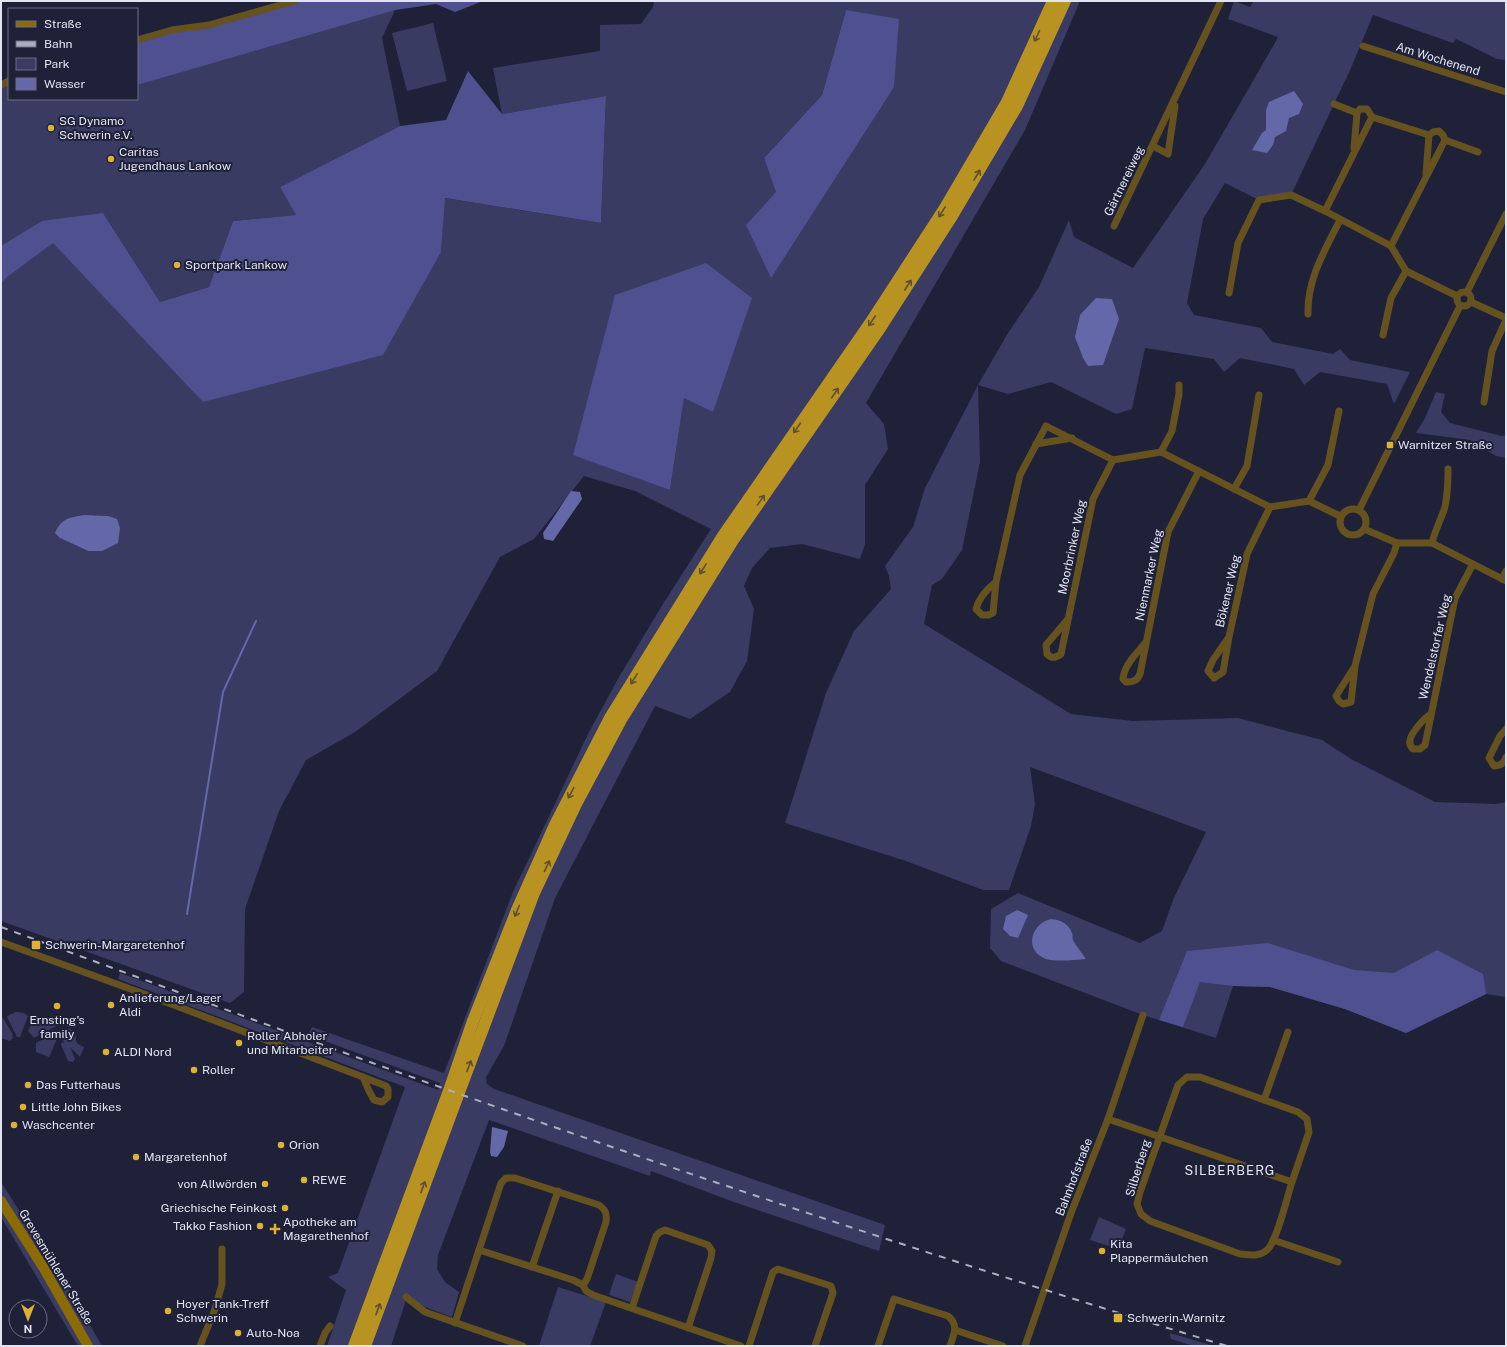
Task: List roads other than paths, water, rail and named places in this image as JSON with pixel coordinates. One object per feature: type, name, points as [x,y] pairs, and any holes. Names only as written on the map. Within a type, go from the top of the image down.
[{"type":"highway","points":[[354,1346],[474,1021],[517,910],[555,824],[610,718],[945,208],[1007,102],[1053,1]]},
{"type":"highway","points":[[365,1346],[534,893],[576,804],[622,718],[731,534],[880,328],[952,216],[1017,106],[1065,1]]},
{"type":"street","points":[[138,40],[172,30],[208,25],[295,1]]},
{"type":"street","name":"Gärtnereiweg","points":[[1114,226],[1221,1]]},
{"type":"street","name":"Am Wochenend","points":[[1363,46],[1506,92]]},
{"type":"street","name":"Gärtnereiweg","points":[[1153,146],[1168,154],[1175,99]]},
{"type":"street","points":[[1334,104],[1357,112],[1360,110],[1367,110],[1372,117],[1428,135],[1439,131],[1445,140],[1478,152]]},
{"type":"street","points":[[1354,152],[1357,112]]},
{"type":"street","points":[[1325,211],[1372,117]]},
{"type":"street","points":[[1426,178],[1428,135]]},
{"type":"street","points":[[1391,246],[1445,140]]},
{"type":"street","points":[[1228,293],[1238,243],[1260,200],[1291,195],[1391,246],[1406,271],[1457,296]]},
{"type":"street","points":[[1467,292],[1506,214]]},
{"type":"street","points":[[1308,314],[1308,304],[1316,267],[1340,220]]},
{"type":"street","points":[[1383,335],[1391,298],[1406,271]]},
{"type":"street","points":[[1460,306],[1456,300],[1457,296],[1463,291],[1467,292]]},
{"type":"street","points":[[1467,292],[1471,299],[1470,302]]},
{"type":"street","points":[[1460,306],[1468,305],[1470,302]]},
{"type":"street","points":[[1470,302],[1506,319],[1492,351],[1484,402]]},
{"type":"street","points":[[1359,510],[1460,306]]},
{"type":"street","points":[[1161,452],[1172,431],[1179,394],[1179,385]]},
{"type":"street","points":[[1234,488],[1247,466],[1259,395]]},
{"type":"street","points":[[1309,501],[1328,465],[1338,411]]},
{"type":"street","points":[[996,582],[1020,475],[1046,426],[1113,460],[1161,452],[1270,507],[1309,501],[1340,516]]},
{"type":"street","points":[[1036,444],[1072,438]]},
{"type":"street","name":"Moorbrinker Weg","points":[[1068,619],[1046,645],[1047,654],[1050,657],[1055,658],[1061,654],[1093,499],[1113,460]]},
{"type":"street","points":[[1432,543],[1434,533],[1444,509],[1448,483],[1448,469]]},
{"type":"street","name":"Nienmarker Weg","points":[[1146,642],[1129,663],[1124,673],[1123,679],[1126,682],[1132,682],[1138,679],[1140,674],[1168,532],[1199,470]]},
{"type":"street","name":"Bökener Weg","points":[[1229,637],[1213,660],[1208,671],[1214,678],[1223,672],[1247,554],[1270,507]]},
{"type":"street","points":[[1354,508],[1359,510],[1366,518],[1364,529],[1356,535],[1346,536],[1340,526],[1340,516],[1348,509],[1354,508]]},
{"type":"street","points":[[1364,529],[1397,543],[1432,543],[1504,580],[1506,571]]},
{"type":"street","points":[[1355,666],[1336,696],[1338,701],[1344,704],[1351,702],[1355,666],[1373,594],[1388,566],[1397,543]]},
{"type":"street","name":"Wendelstorfer Weg","points":[[1431,714],[1424,718],[1410,739],[1410,745],[1413,749],[1420,749],[1425,745],[1455,598],[1473,564]]},
{"type":"street","points":[[1506,729],[1500,736],[1489,758],[1494,766],[1500,765],[1506,758]]},
{"type":"street","points":[[1,942],[158,999],[363,1077]]},
{"type":"street","name":"Bahnhofstraße","points":[[1025,1346],[1072,1213],[1108,1119],[1142,1015]]},
{"type":"street","points":[[1264,1100],[1288,1032]]},
{"type":"street","name":"Silberberg","points":[[1187,1077],[1200,1077],[1264,1100],[1298,1112],[1307,1119],[1309,1132],[1273,1240],[1268,1250],[1254,1256],[1240,1254],[1150,1221],[1141,1214],[1137,1204],[1140,1192],[1178,1085],[1187,1077]]},
{"type":"street","name":"Silberberg","points":[[1108,1119],[1292,1182]]},
{"type":"street","points":[[455,1323],[501,1184],[506,1178],[515,1178],[558,1191],[599,1205],[604,1209],[606,1212],[606,1222],[587,1279],[583,1285]]},
{"type":"street","points":[[532,1267],[558,1191]]},
{"type":"street","name":"Grevesmühlener Straße","points":[[1,1201],[43,1267],[88,1346]]},
{"type":"street","points":[[632,1308],[656,1236],[660,1232],[665,1230],[708,1245],[712,1251],[711,1258],[688,1328]]},
{"type":"street","points":[[1273,1240],[1338,1262]]},
{"type":"street","points":[[200,1346],[215,1309],[222,1284],[222,1249]]},
{"type":"street","points":[[478,1250],[583,1285],[586,1291],[593,1295],[741,1346]]},
{"type":"street","points":[[749,1346],[773,1272],[778,1269],[830,1286],[833,1293],[815,1346]]},
{"type":"street","points":[[406,1297],[425,1312],[523,1346]]},
{"type":"street","points":[[878,1346],[894,1299],[948,1316],[952,1319],[955,1325],[955,1330],[950,1346]]},
{"type":"street","points":[[320,1346],[325,1333],[330,1326]]},
{"type":"street","points":[[955,1330],[1003,1346]]},
{"type":"water","points":[[1294,91],[1303,104],[1299,114],[1289,118],[1286,131],[1275,137],[1273,145],[1267,153],[1252,150],[1262,133],[1266,130],[1266,110],[1269,102]]},
{"type":"water","points":[[1096,298],[1112,299],[1119,319],[1103,365],[1088,366],[1083,358],[1075,337],[1080,315]]},
{"type":"water","points":[[571,491],[580,492],[582,499],[553,541],[544,539],[543,533]]},
{"type":"water","points":[[84,515],[108,516],[117,519],[120,528],[118,543],[102,551],[88,551],[60,538],[55,533],[60,524],[66,520]]},
{"type":"water","points":[[1017,910],[1028,915],[1018,938],[1010,936],[1003,929],[1006,916]]},
{"type":"water","points":[[1051,919],[1061,921],[1069,927],[1073,940],[1086,959],[1050,960],[1039,955],[1032,944],[1034,932],[1038,926]]},
{"type":"water","points":[[492,1127],[508,1131],[504,1147],[497,1157],[491,1156],[490,1152]]},
{"type":"waterway","points":[[187,914],[223,692],[256,621]]},
{"type":"railway","points":[[1,927],[424,1081],[670,1167],[948,1259],[1227,1346]]},
{"type":"place","name":"SG Dynamo Schwerin e.V.","points":[[51,128]]},
{"type":"place","name":"Caritas Jugendhaus Lankow","points":[[111,159]]},
{"type":"place","name":"Sportpark Lankow","points":[[177,265]]},
{"type":"place","name":"Warnitzer Straße","points":[[1390,445]]},
{"type":"place","name":"Schwerin-Margaretenhof","points":[[36,945]]},
{"type":"place","name":"Anlieferung/Lager Aldi","points":[[111,1005]]},
{"type":"place","name":"Ernsting's family","points":[[57,1006]]},
{"type":"place","name":"Roller Abholer und Mitarbeiter","points":[[239,1043]]},
{"type":"place","name":"ALDI Nord","points":[[106,1052]]},
{"type":"place","name":"Roller","points":[[194,1070]]},
{"type":"place","name":"Das Futterhaus","points":[[28,1085]]},
{"type":"place","name":"Little John Bikes","points":[[23,1107]]},
{"type":"place","name":"Waschcenter","points":[[14,1125]]},
{"type":"place","name":"Orion","points":[[281,1145]]},
{"type":"place","name":"Margaretenhof","points":[[136,1157]]},
{"type":"place","name":"REWE","points":[[304,1180]]},
{"type":"place","name":"von Allwörden","points":[[265,1184]]},
{"type":"place","name":"Griechische Feinkost","points":[[285,1208]]},
{"type":"place","name":"Takko Fashion","points":[[260,1226]]},
{"type":"place","name":"Apotheke am Magarethenhof","points":[[275,1229]]},
{"type":"place","name":"Kita Plappermäulchen","points":[[1102,1251]]},
{"type":"place","name":"Hoyer Tank-Treff Schwerin","points":[[168,1311]]},
{"type":"place","name":"Schwerin-Warnitz","points":[[1118,1318]]},
{"type":"place","name":"Auto-Noa","points":[[238,1333]]},
{"type":"district","name":"SILBERBERG","points":[[1230,1170]]}]
